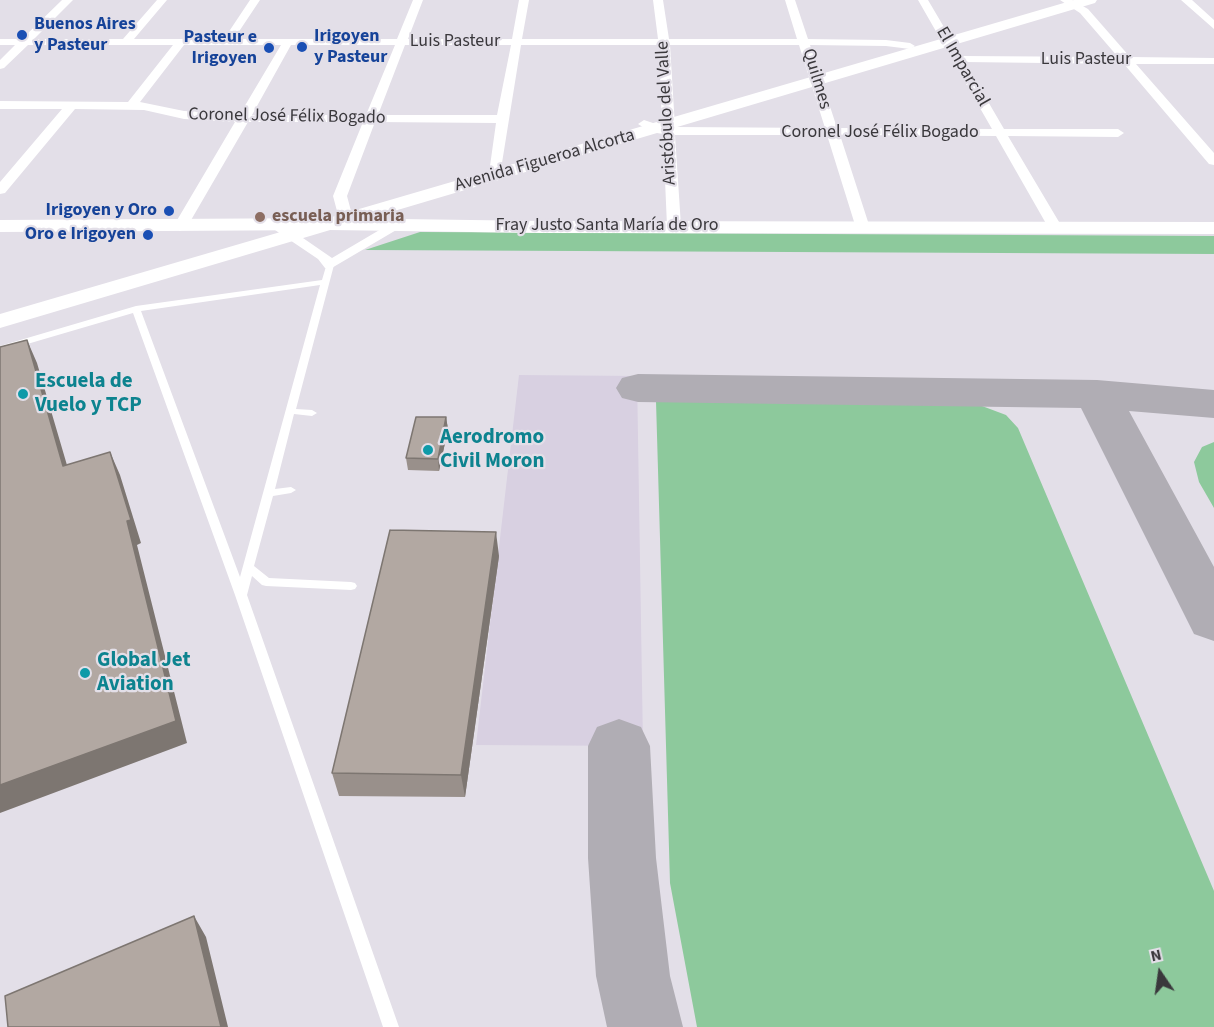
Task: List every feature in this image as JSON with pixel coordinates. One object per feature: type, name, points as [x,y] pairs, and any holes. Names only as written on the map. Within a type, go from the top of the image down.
[{"type":"main road","name":"Avenida Figueroa Alcorta","points":[[0,309],[337,218],[660,125],[1074,1]]},
{"type":"main road","name":"Avenida Figueroa Alcorta","points":[[816,77],[909,46],[945,39]]},
{"type":"main road","name":"Avenida Figueroa Alcorta","points":[[337,218],[496,166],[660,125]]},
{"type":"main road","name":"Avenida Figueroa Alcorta","points":[[0,321],[292,230]]},
{"type":"street","points":[[0,66],[68,0]]},
{"type":"street","points":[[126,42],[162,0]]},
{"type":"street","points":[[227,42],[255,0]]},
{"type":"street","points":[[337,218],[340,196],[418,0]]},
{"type":"street","points":[[496,166],[524,0]]},
{"type":"street","name":"Aristóbulo del Valle","points":[[658,0],[664,42],[660,125],[674,226]]},
{"type":"street","name":"Quilmes","points":[[790,0],[863,228]]},
{"type":"street","name":"El Imparcial","points":[[923,0],[1055,227]]},
{"type":"street","points":[[1186,0],[1214,26]]},
{"type":"street","points":[[1074,1],[1214,161]]},
{"type":"street","name":"Luis Pasteur","points":[[0,42],[804,42],[886,43],[909,46]]},
{"type":"street","points":[[132,105],[181,42]]},
{"type":"street","points":[[180,227],[288,42]]},
{"type":"street","name":"Luis Pasteur","points":[[957,59],[1214,61]]},
{"type":"street","name":"Coronel José Félix Bogado","points":[[0,105],[132,105],[194,117],[243,119],[503,119]]},
{"type":"street","points":[[0,190],[72,105]]},
{"type":"street","name":"Coronel José Félix Bogado","points":[[660,125],[832,133],[1118,133]]},
{"type":"street","name":"Fray Justo Santa María de Oro","points":[[337,218],[393,226],[1214,228]]},
{"type":"street","points":[[0,226],[292,230],[323,256],[330,265],[393,226]]},
{"type":"lane","points":[[241,595],[330,265]]},
{"type":"lane","points":[[0,349],[136,309],[326,282]]},
{"type":"lane","points":[[136,309],[267,662],[391,1027]]},
{"type":"lane","points":[[291,411],[312,413]]},
{"type":"lane","points":[[269,494],[291,490]]},
{"type":"lane","points":[[249,567],[266,582],[351,586]]},
{"type":"shaded area","points":[[519,375],[637,376],[643,746],[476,745]]},
{"type":"green space","points":[[420,232],[1214,236],[1214,254],[365,250]]},
{"type":"green space","points":[[952,400],[982,406],[1006,415],[1018,428],[1214,891],[1214,1027],[697,1027],[670,883],[656,401]]},
{"type":"green space","points":[[1214,442],[1214,508],[1199,482],[1194,462],[1202,447]]},
{"type":"building","points":[[27,340],[63,466],[110,452],[131,520],[127,521],[176,721],[0,785],[0,347]]},
{"type":"building","name":"Aerodromo Civil Moron","points":[[416,417],[446,417],[438,459],[406,458]]},
{"type":"building","points":[[390,530],[496,532],[461,775],[332,773]]},
{"type":"building","points":[[194,916],[221,1027],[8,1027],[5,996]]},
{"type":"taxiway","points":[[638,388],[1097,394]]},
{"type":"taxiway","points":[[1097,394],[1214,404]]},
{"type":"taxiway","points":[[1097,394],[1214,619]]},
{"type":"taxiway","points":[[619,746],[622,858],[633,976],[645,1027]]},
{"type":"place","name":"Buenos Aires y Pasteur","points":[[22,35]]},
{"type":"place","name":"Irigoyen y Pasteur","points":[[302,47]]},
{"type":"place","name":"Pasteur e Irigoyen","points":[[269,48]]},
{"type":"place","name":"Irigoyen y Oro","points":[[169,211]]},
{"type":"place","name":"escuela primaria","points":[[260,217]]},
{"type":"place","name":"Oro e Irigoyen","points":[[148,235]]},
{"type":"place","name":"Escuela de Vuelo y TCP","points":[[23,394]]},
{"type":"place","name":"Aerodromo Civil Moron","points":[[428,450]]},
{"type":"place","name":"Global Jet Aviation","points":[[85,673]]}]
